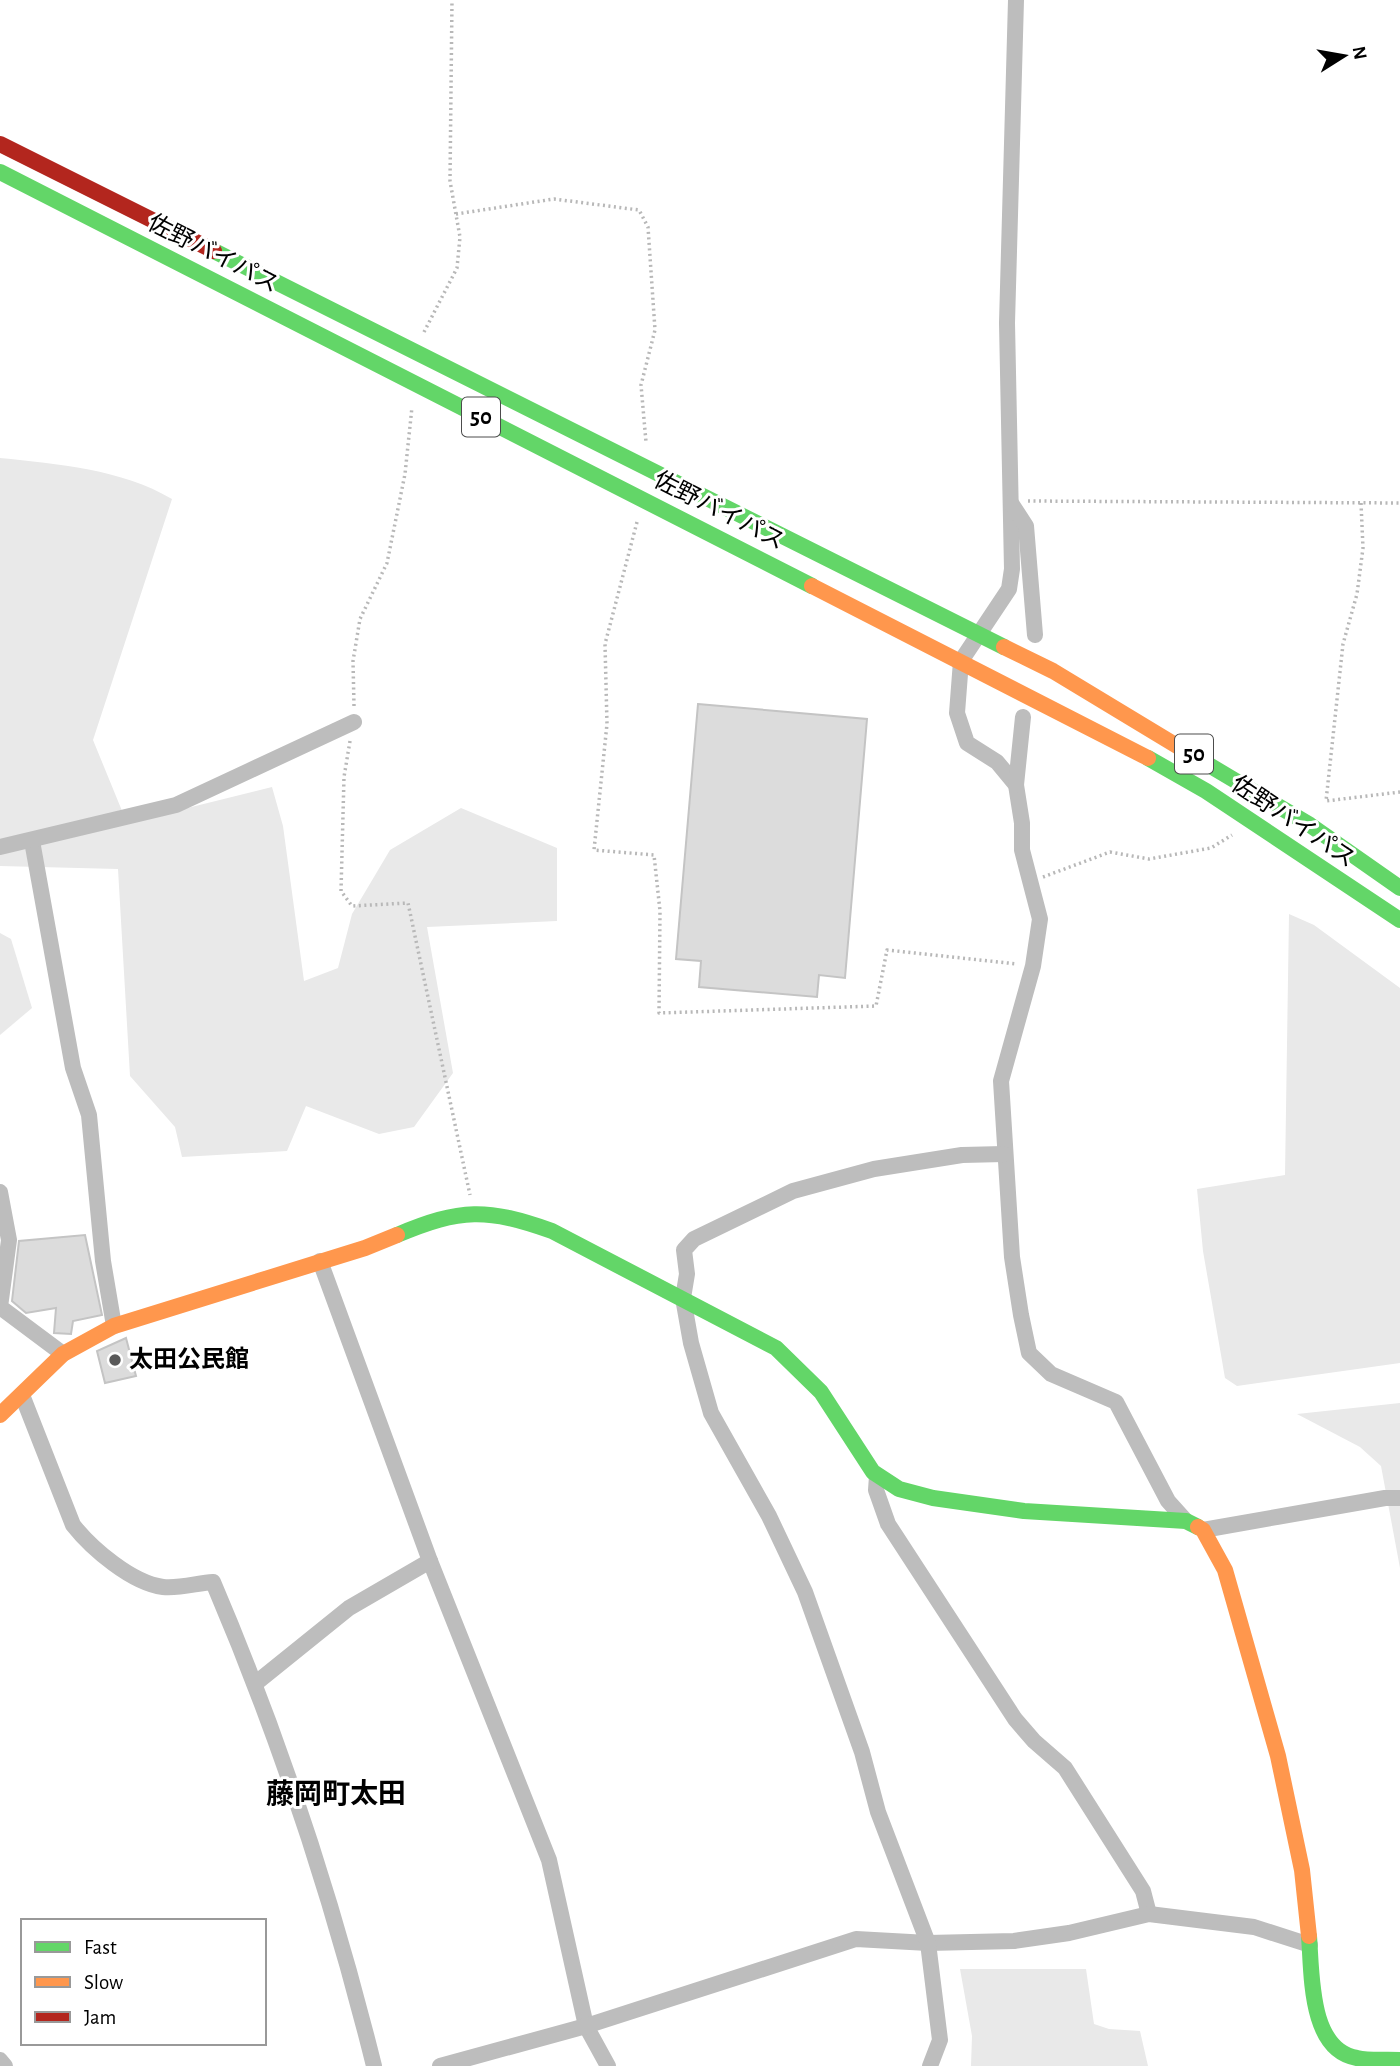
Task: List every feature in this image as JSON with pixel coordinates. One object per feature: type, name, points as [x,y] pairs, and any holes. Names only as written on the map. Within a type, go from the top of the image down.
[{"type":"main road","name":"佐野バイパス","points":[[0,144],[1053,671],[1310,825],[1400,888]]},
{"type":"main road","name":"佐野バイパス","points":[[0,172],[1139,753],[1206,791],[1400,920]]},
{"type":"main road","points":[[0,1415],[63,1354],[114,1326],[320,1261],[423,1224],[473,1212],[505,1216],[552,1231],[763,1338],[788,1355],[831,1404],[877,1476],[919,1496],[1020,1510],[1186,1521],[1203,1530],[1225,1570],[1278,1756],[1302,1870],[1323,2035],[1354,2062],[1400,2060]]},
{"type":"street","points":[[1016,0],[1007,323],[1012,569],[1009,589],[961,661],[957,713],[967,743],[998,762],[1016,785]]},
{"type":"street","points":[[1010,501],[1026,526],[1035,635]]},
{"type":"street","points":[[1023,717],[1016,785],[1022,822],[1022,850],[1040,919],[1033,965],[1001,1081],[1012,1257],[1029,1353],[1051,1374],[1116,1402],[1168,1501],[1186,1521]]},
{"type":"street","points":[[0,847],[176,805],[354,722]]},
{"type":"street","points":[[32,841],[73,1068],[89,1115],[103,1261],[114,1326]]},
{"type":"street","points":[[930,2066],[940,2039],[928,1943],[878,1812],[853,1727],[805,1592],[769,1516],[711,1413],[691,1343],[683,1298],[687,1274],[684,1250],[694,1239],[793,1191],[874,1169],[962,1155],[1004,1154]]},
{"type":"street","points":[[0,1192],[9,1240],[0,1307],[63,1354]]},
{"type":"street","points":[[320,1261],[430,1561],[549,1860],[586,2026],[608,2066]]},
{"type":"street","points":[[22,1395],[73,1525],[86,1542],[115,1564],[149,1583],[165,1587],[213,1583],[256,1683],[329,1902],[374,2066]]},
{"type":"street","points":[[877,1476],[876,1490],[888,1524],[1015,1719],[1034,1741],[1065,1768],[1143,1891],[1149,1914]]},
{"type":"street","points":[[1203,1530],[1385,1498],[1400,1498]]},
{"type":"street","points":[[256,1683],[349,1608],[430,1561]]},
{"type":"street","points":[[440,2066],[586,2026],[856,1939],[928,1943],[1014,1941],[1069,1933],[1149,1914],[1254,1927],[1310,1945]]},
{"type":"street","points":[[0,2060],[5,2066]]},
{"type":"path","points":[[413,353],[457,268],[460,237],[450,181],[452,0]]},
{"type":"path","points":[[456,214],[554,199],[639,210],[644,215],[648,227],[655,330],[640,385],[646,450],[642,465]]},
{"type":"path","points":[[418,385],[412,405],[405,474],[387,563],[360,619],[353,661],[354,722],[344,777],[341,891],[352,906],[408,903],[473,1212]]},
{"type":"path","points":[[643,498],[605,644],[607,724],[594,850],[654,855],[660,911],[659,1013],[876,1006],[887,950],[1033,965]]},
{"type":"path","points":[[1010,501],[1400,503]]},
{"type":"path","points":[[1361,503],[1363,548],[1357,594],[1343,644],[1325,801],[1400,792]]},
{"type":"path","points":[[1031,881],[1110,852],[1149,859],[1211,848],[1251,821]]},
{"type":"shaded area","points":[[0,458],[110,474],[172,499],[93,740],[127,823],[272,787],[283,826],[304,981],[338,968],[352,914],[390,850],[461,808],[557,848],[557,921],[427,927],[453,1073],[414,1127],[379,1134],[306,1106],[287,1151],[182,1157],[175,1127],[130,1076],[118,869],[0,866]]},
{"type":"shaded area","points":[[1289,914],[1314,925],[1400,988],[1400,1363],[1237,1386],[1225,1378],[1203,1251],[1197,1189],[1285,1175]]},
{"type":"shaded area","points":[[0,933],[11,939],[32,1008],[0,1035]]},
{"type":"shaded area","points":[[1400,1403],[1400,1568],[1381,1466],[1360,1447],[1297,1414]]},
{"type":"shaded area","points":[[960,1969],[1086,1969],[1094,2024],[1109,2029],[1140,2031],[1148,2066],[971,2066],[972,2036]]},
{"type":"building","points":[[698,704],[867,719],[845,978],[819,975],[817,997],[699,987],[701,961],[676,959]]},
{"type":"building","points":[[85,1235],[102,1315],[73,1321],[71,1334],[54,1333],[56,1308],[26,1313],[12,1301],[19,1241]]},
{"type":"building","name":"太田公民館","points":[[126,1338],[136,1376],[105,1383],[97,1351]]},
{"type":"traffic: fast","points":[[0,172],[812,586]]},
{"type":"traffic: fast","points":[[214,251],[1004,647]]},
{"type":"traffic: fast","points":[[1187,752],[1310,825],[1400,888]]},
{"type":"traffic: fast","points":[[1148,758],[1206,791],[1400,920]]},
{"type":"traffic: fast","points":[[397,1235],[439,1220],[474,1214],[509,1218],[552,1231],[776,1348],[821,1392],[873,1472],[899,1489],[933,1498],[1024,1511],[1186,1521],[1198,1527]]},
{"type":"traffic: fast","points":[[1309,1936],[1316,2008],[1330,2041],[1341,2052],[1357,2058],[1400,2060]]},
{"type":"traffic: slow","points":[[812,586],[1148,758]]},
{"type":"traffic: slow","points":[[1004,647],[1053,671],[1187,752]]},
{"type":"traffic: slow","points":[[0,1415],[63,1354],[114,1326],[365,1248],[397,1235]]},
{"type":"traffic: slow","points":[[1198,1527],[1203,1530],[1225,1570],[1278,1756],[1302,1870],[1309,1936]]},
{"type":"traffic: jam","points":[[0,144],[214,251]]},
{"type":"place","name":"太田公民館","points":[[115,1360]]},
{"type":"district","name":"藤岡町太田","points":[[336,1795]]}]
